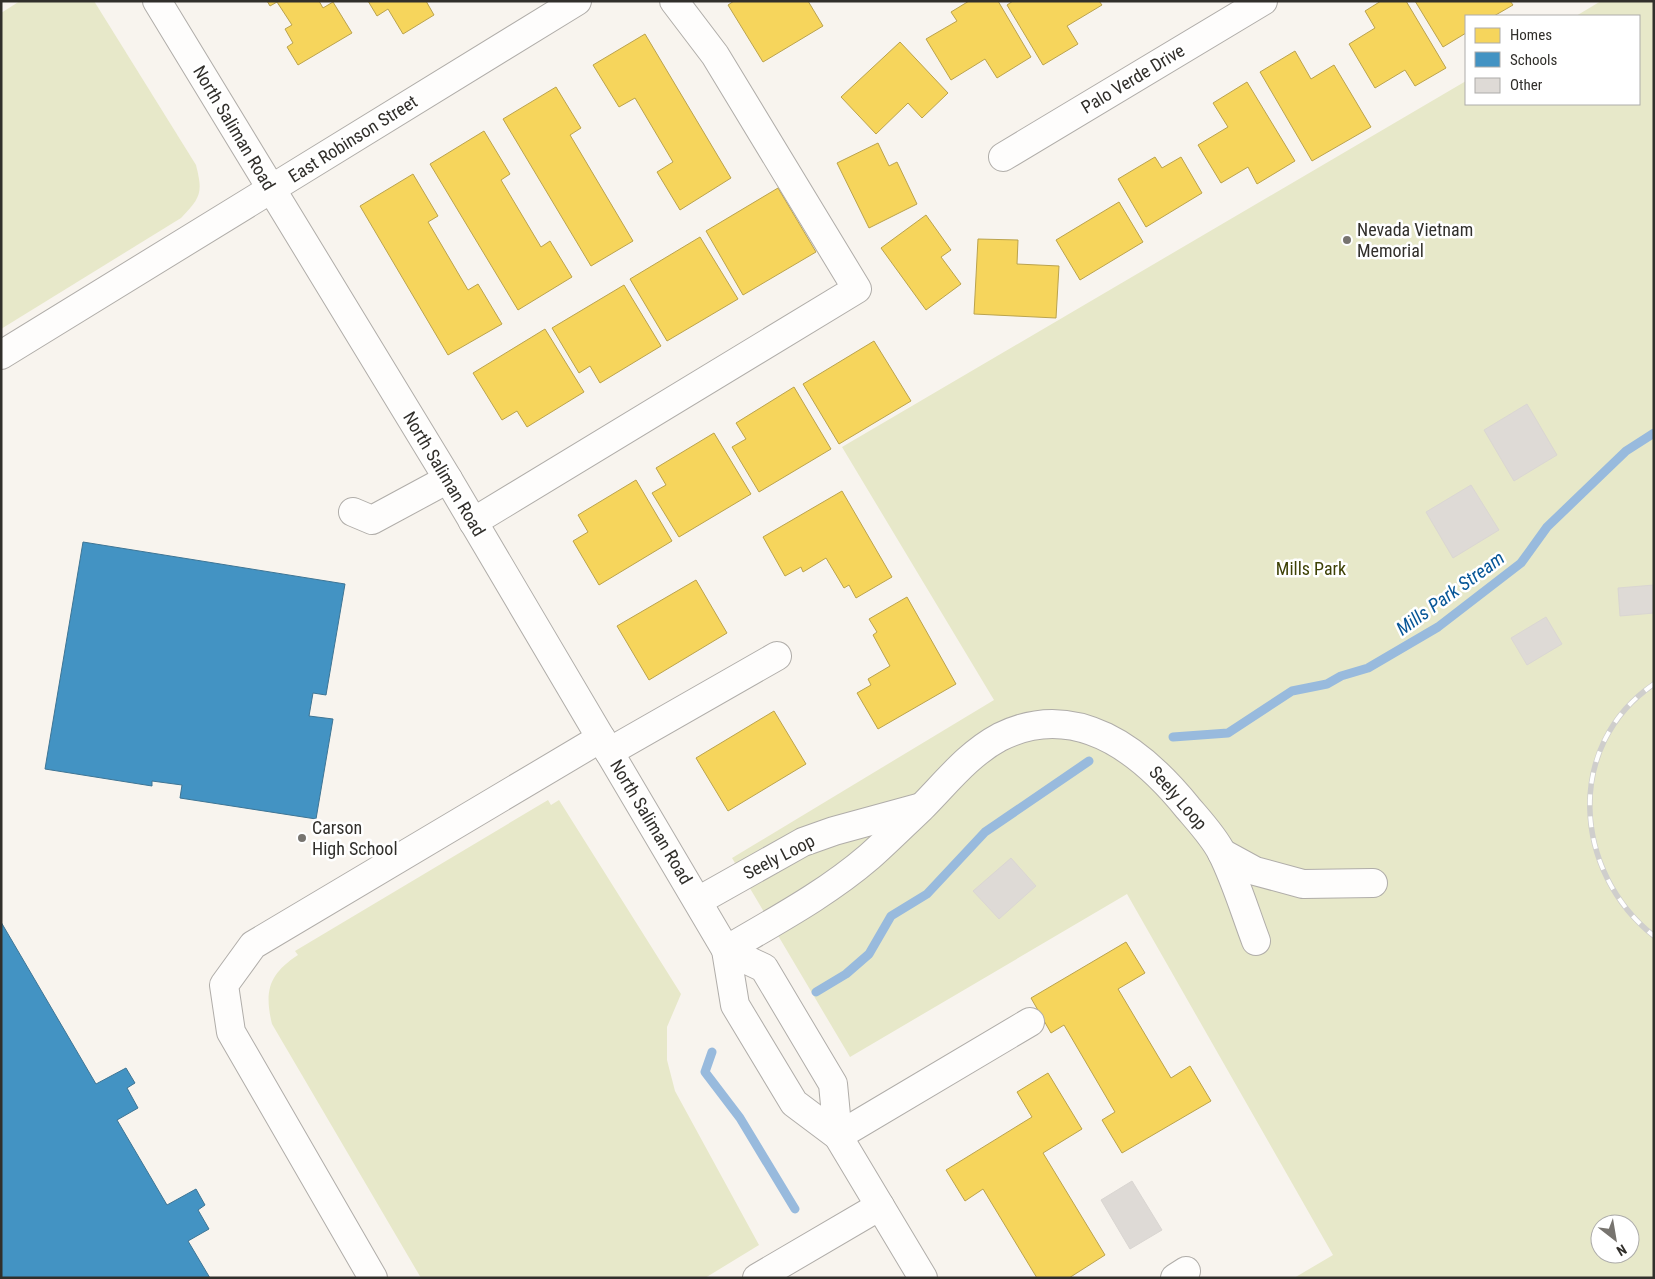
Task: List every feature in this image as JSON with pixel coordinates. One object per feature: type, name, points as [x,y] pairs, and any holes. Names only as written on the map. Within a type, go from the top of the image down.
[{"type":"street","name":"North Saliman Road","points":[[157,1],[448,479],[698,901],[726,950],[735,1005],[794,1104],[838,1136],[923,1278]]},
{"type":"street","name":"East Robinson Street","points":[[1,355],[577,1]]},
{"type":"street","points":[[473,522],[857,289],[720,61],[674,1]]},
{"type":"street","name":"Palo Verde Drive","points":[[1003,157],[1263,1]]},
{"type":"street","points":[[353,512],[372,520],[448,479]]},
{"type":"street","points":[[373,1278],[231,1032],[224,985],[253,945],[605,745],[777,656]]},
{"type":"street","name":"Seely Loop","points":[[726,950],[838,881],[868,857],[922,807],[975,754],[1000,738],[1028,728],[1073,726],[1101,733],[1147,763],[1174,791],[1222,853],[1256,941]]},
{"type":"street","name":"Seely Loop","points":[[698,901],[803,842],[834,831],[922,807]]},
{"type":"street","name":"Seely Loop","points":[[1222,853],[1255,871],[1303,884],[1373,883]]},
{"type":"street","name":"North Saliman Road","points":[[726,950],[764,968],[832,1084],[838,1136]]},
{"type":"street","points":[[838,1136],[1030,1022]]},
{"type":"street","points":[[758,1278],[880,1206]]},
{"type":"green space","points":[[20,1],[94,1],[196,165],[200,189],[193,205],[181,218],[1,329],[1,13]]},
{"type":"green space","name":"Mills Park","points":[[1601,1],[1654,1],[1654,1278],[1294,1278],[1333,1255],[1127,894],[850,1057],[732,858],[994,700],[842,447],[1465,82],[1465,105],[1640,105],[1640,15],[1578,15]]},
{"type":"green space","points":[[548,800],[551,805],[559,800],[681,994],[667,1027],[667,1060],[675,1091],[759,1245],[705,1278],[421,1278],[272,1024],[269,1002],[271,984],[281,969],[298,955],[295,951]]},
{"type":"building: Homes","points":[[267,1],[319,1],[323,8],[333,2],[352,33],[298,65],[287,47],[293,43],[285,29],[292,25],[277,2],[270,6]]},
{"type":"building: Homes","points":[[368,1],[426,1],[434,15],[403,34],[388,9],[377,16]]},
{"type":"building: Homes","points":[[734,1],[808,1],[823,26],[763,62],[728,5]]},
{"type":"building: Homes","points":[[969,1],[998,1],[1031,57],[997,78],[985,59],[951,80],[926,39],[957,21],[951,12]]},
{"type":"building: Homes","points":[[1013,1],[1099,1],[1102,5],[1067,26],[1078,44],[1043,65],[1007,5]]},
{"type":"building: Homes","points":[[1381,1],[1406,1],[1446,68],[1415,86],[1405,70],[1375,88],[1349,44],[1375,28],[1365,11]]},
{"type":"building: Homes","points":[[1415,1],[1510,1],[1513,5],[1496,15],[1465,15],[1465,34],[1443,47]]},
{"type":"building: Homes","points":[[645,34],[731,178],[680,210],[657,172],[673,162],[635,98],[619,107],[593,65]]},
{"type":"building: Homes","points":[[900,42],[948,93],[922,118],[908,103],[876,134],[841,97]]},
{"type":"building: Homes","points":[[1295,51],[1311,79],[1334,65],[1371,127],[1312,161],[1260,72]]},
{"type":"building: Homes","points":[[1247,82],[1295,161],[1257,184],[1248,167],[1221,183],[1198,145],[1228,127],[1213,103]]},
{"type":"building: Homes","points":[[556,87],[581,128],[570,135],[633,241],[591,266],[503,119]]},
{"type":"building: Homes","points":[[484,131],[510,174],[501,180],[541,247],[550,241],[572,277],[518,310],[430,164]]},
{"type":"building: Homes","points":[[878,143],[889,166],[897,162],[917,204],[869,228],[837,163]]},
{"type":"building: Homes","points":[[1155,157],[1162,168],[1181,157],[1202,193],[1146,227],[1118,179]]},
{"type":"building: Homes","points":[[413,174],[438,216],[428,222],[468,290],[478,284],[502,324],[448,355],[360,206]]},
{"type":"building: Homes","points":[[778,188],[816,252],[743,295],[706,231]]},
{"type":"building: Homes","points":[[1119,202],[1143,242],[1080,280],[1056,240]]},
{"type":"building: Homes","points":[[926,215],[951,250],[941,257],[961,284],[926,310],[881,248]]},
{"type":"building: Homes","points":[[700,237],[738,299],[667,341],[630,279]]},
{"type":"building: Homes","points":[[978,239],[1018,240],[1017,264],[1059,266],[1056,318],[974,314]]},
{"type":"building: Homes","points":[[624,285],[661,346],[600,383],[590,366],[579,373],[552,328]]},
{"type":"building: Homes","points":[[545,329],[584,392],[527,427],[517,411],[502,420],[473,373]]},
{"type":"building: Homes","points":[[874,341],[911,401],[839,444],[803,384]]},
{"type":"building: Homes","points":[[794,387],[831,449],[759,492],[732,447],[746,439],[736,423]]},
{"type":"building: Homes","points":[[714,433],[751,494],[679,537],[652,493],[666,485],[656,468]]},
{"type":"building: Homes","points":[[636,480],[672,541],[599,585],[573,541],[588,532],[578,515]]},
{"type":"building: Homes","points":[[842,491],[892,577],[856,598],[849,585],[844,588],[826,558],[803,572],[801,567],[785,576],[763,537]]},
{"type":"building: Homes","points":[[696,580],[727,633],[649,680],[617,626]]},
{"type":"building: Homes","points":[[907,597],[956,684],[878,729],[857,693],[871,685],[868,679],[890,666],[873,635],[877,632],[869,619]]},
{"type":"building: Homes","points":[[774,711],[806,764],[728,811],[696,758]]},
{"type":"building: Homes","points":[[1126,942],[1145,973],[1118,989],[1171,1078],[1190,1066],[1211,1101],[1122,1153],[1102,1120],[1115,1112],[1064,1025],[1051,1033],[1031,998]]},
{"type":"building: Homes","points":[[1048,1073],[1082,1129],[1043,1153],[1105,1255],[1069,1278],[1037,1278],[983,1189],[965,1201],[946,1170],[1032,1117],[1017,1092]]},
{"type":"building: Schools","points":[[83,542],[345,584],[326,695],[313,693],[309,716],[333,719],[316,819],[180,798],[182,785],[152,781],[152,786],[45,769]]},
{"type":"building: Schools","points":[[1,922],[96,1084],[126,1068],[135,1083],[127,1088],[138,1108],[117,1120],[167,1205],[196,1189],[205,1205],[198,1210],[209,1229],[188,1241],[210,1278],[1,1278]]},
{"type":"building: Other","points":[[1527,404],[1557,455],[1514,481],[1484,430]]},
{"type":"building: Other","points":[[1471,485],[1499,530],[1453,558],[1426,512]]},
{"type":"building: Other","points":[[1654,585],[1654,613],[1620,616],[1618,588]]},
{"type":"building: Other","points":[[1546,617],[1562,644],[1527,665],[1511,638]]},
{"type":"building: Other","points":[[1011,858],[1036,886],[999,919],[973,891]]},
{"type":"building: Other","points":[[1132,1181],[1162,1230],[1130,1249],[1101,1200]]},
{"type":"waterway","name":"Mills Park Stream","points":[[1173,737],[1228,733],[1292,691],[1327,684],[1341,676],[1368,668],[1438,627],[1521,563],[1547,527],[1626,451],[1654,433]]},
{"type":"waterway","points":[[816,992],[846,974],[869,954],[891,916],[927,894],[985,832],[1089,761]]},
{"type":"waterway","points":[[712,1052],[705,1072],[740,1118],[795,1209]]},
{"type":"railway","points":[[1654,684],[1625,710],[1605,740],[1593,774],[1590,809],[1595,844],[1607,878],[1627,909],[1654,936]]},
{"type":"place","name":"Nevada Vietnam Memorial","points":[[1347,240]]},
{"type":"place","name":"Carson High School","points":[[302,838]]}]
